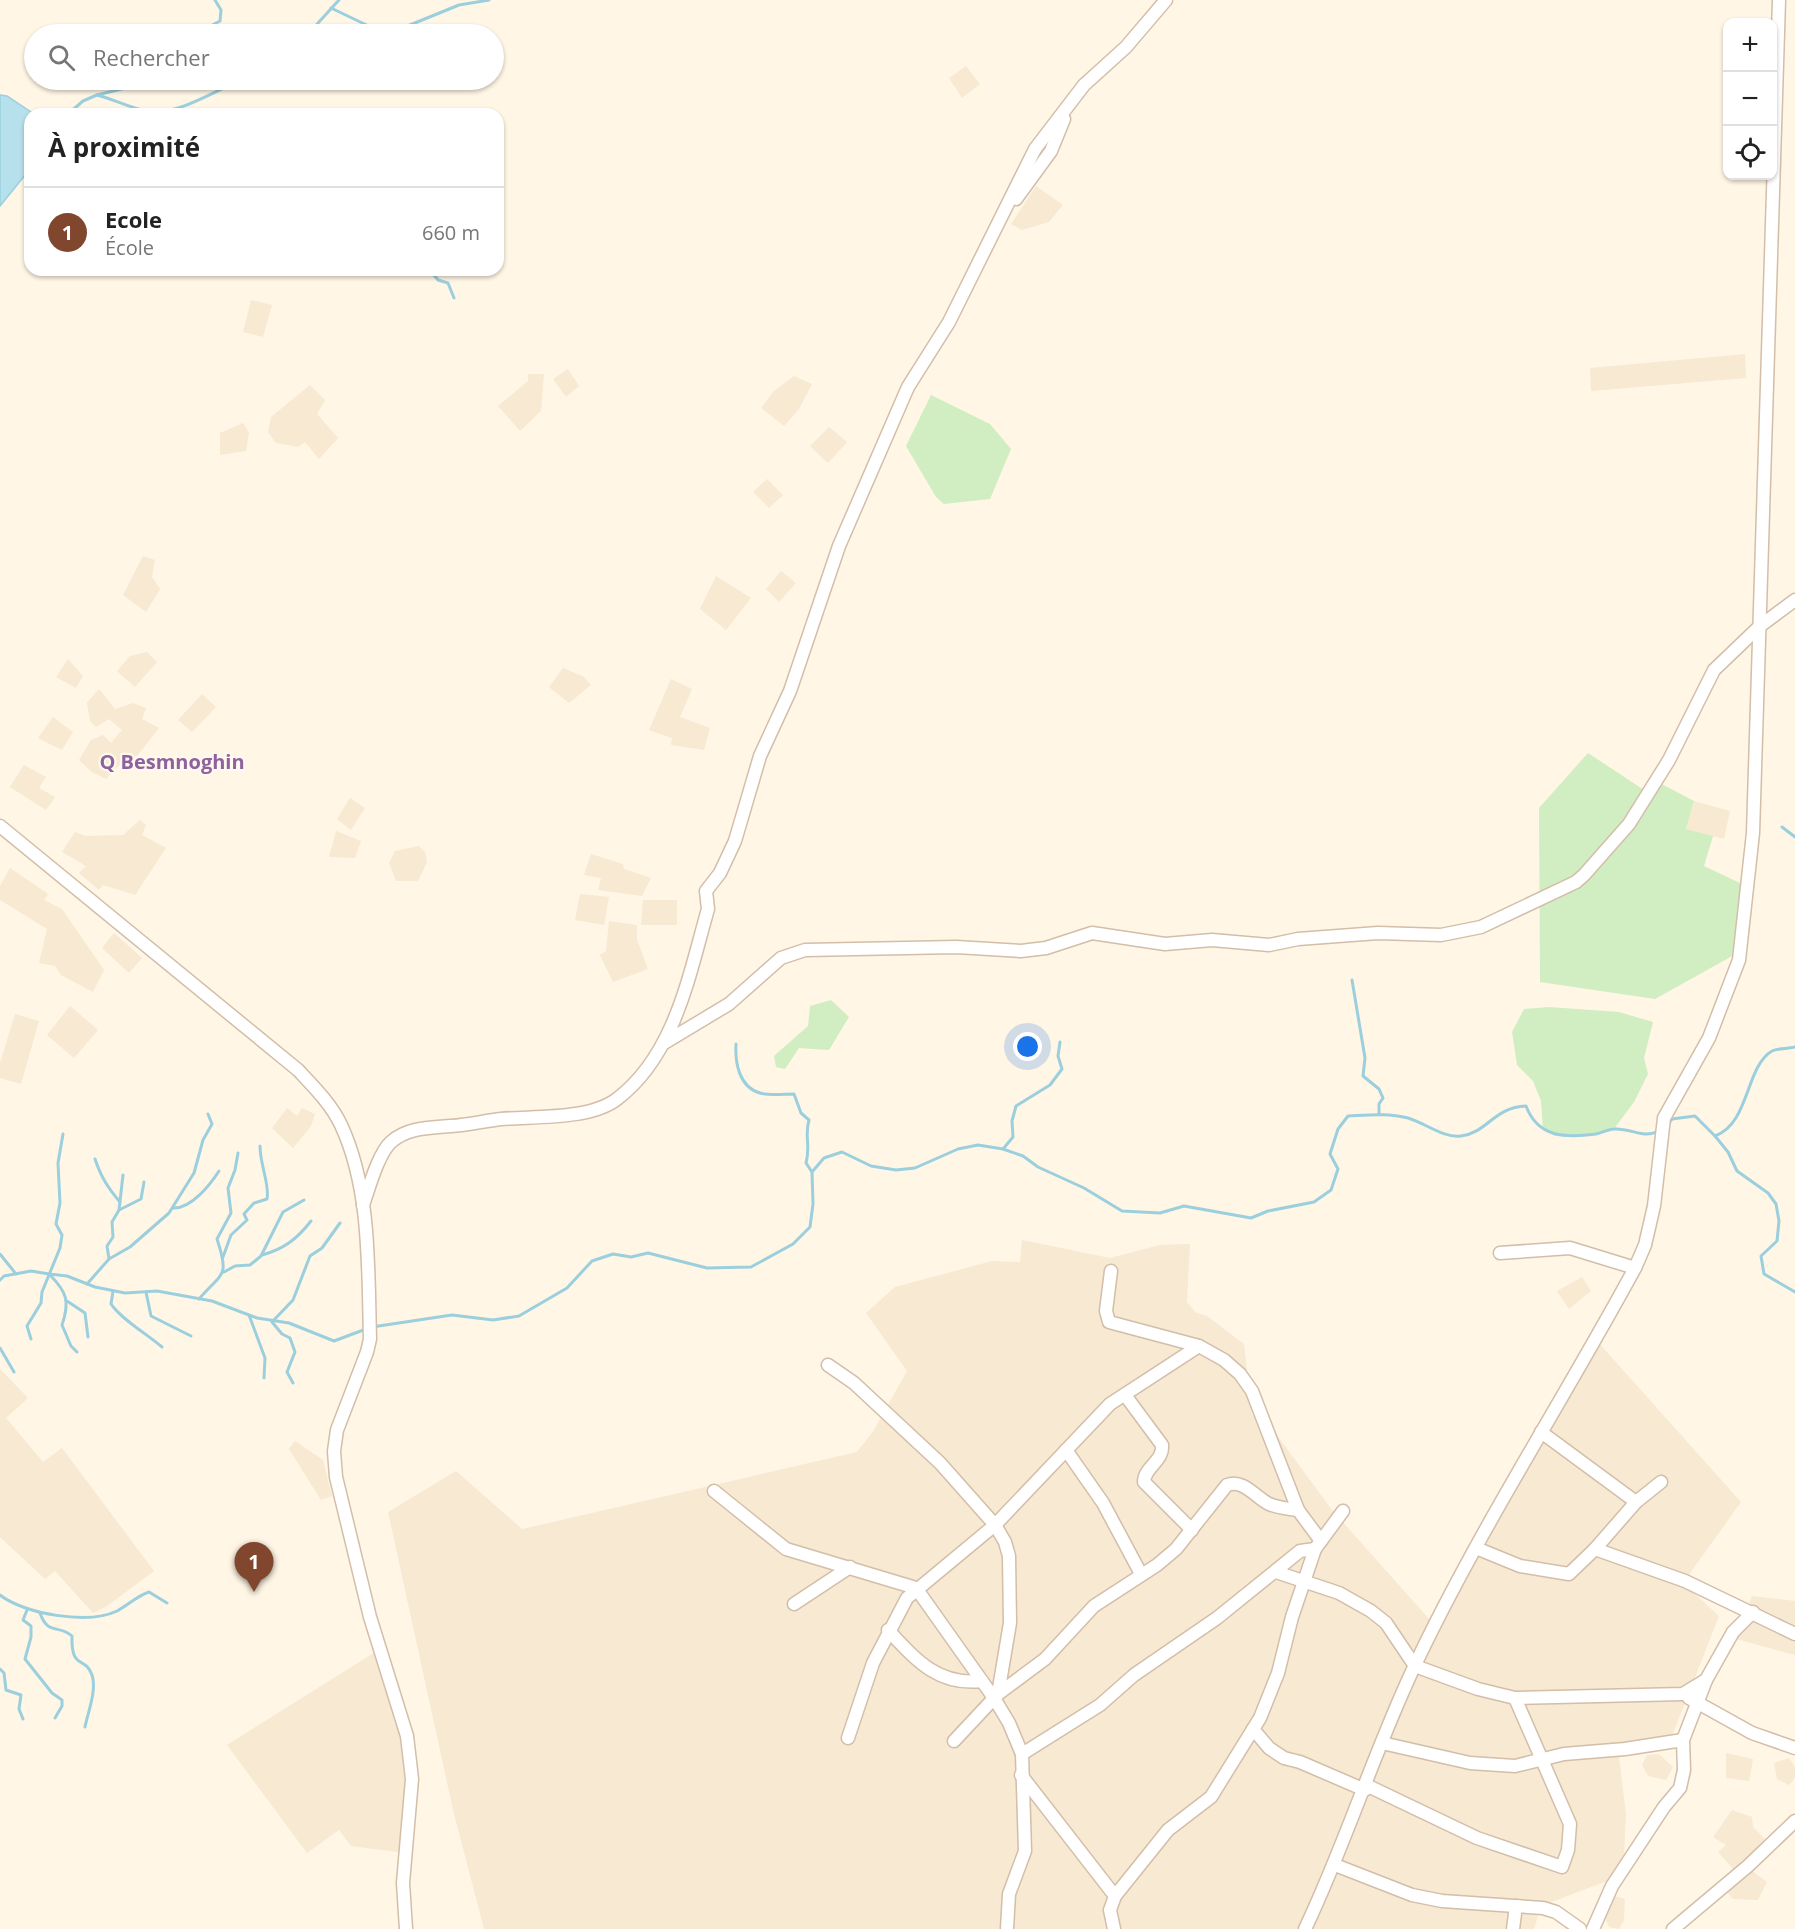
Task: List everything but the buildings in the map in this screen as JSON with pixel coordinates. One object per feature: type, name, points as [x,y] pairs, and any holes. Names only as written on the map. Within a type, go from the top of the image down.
[{"type":"street","points":[[363,1204],[389,1144],[405,1133],[427,1127],[562,1115],[590,1110],[616,1100],[650,1064],[664,1043],[676,1016],[708,909],[706,891],[720,873],[735,841],[760,756],[790,691],[839,546],[908,387],[949,322],[1035,149],[1084,85],[1126,47],[1166,0]]},
{"type":"street","points":[[1305,1929],[1335,1865],[1382,1743],[1415,1666],[1476,1548],[1635,1268],[1645,1245],[1654,1206],[1664,1118],[1709,1038],[1739,960],[1753,833],[1779,0]]},
{"type":"street","points":[[664,1043],[729,1004],[781,958],[806,950],[956,947],[1021,951],[1046,948],[1092,933],[1165,944],[1212,940],[1269,945],[1298,939],[1378,933],[1441,935],[1481,927],[1576,882],[1584,875],[1629,824],[1669,760],[1714,670],[1760,626],[1795,600]]},
{"type":"street","points":[[0,826],[206,992],[306,1079],[323,1096],[341,1124],[355,1167],[363,1204],[369,1339],[367,1352],[337,1430],[334,1451],[336,1477],[370,1617],[406,1736],[412,1779],[403,1883],[406,1929]]},
{"type":"street","points":[[1500,1253],[1570,1248],[1635,1268]]},
{"type":"street","points":[[1111,1271],[1106,1311],[1109,1322],[1199,1346],[1224,1360],[1247,1382],[1298,1510],[1318,1545]]},
{"type":"street","points":[[848,1738],[873,1663],[906,1598],[995,1525],[1110,1404],[1199,1346]]},
{"type":"street","points":[[828,1365],[854,1383],[940,1463],[995,1525],[1005,1542],[1010,1587],[1010,1623],[996,1696]]},
{"type":"street","points":[[1125,1395],[1162,1445],[1161,1455],[1145,1475],[1144,1482],[1192,1530]]},
{"type":"street","points":[[1541,1432],[1636,1502]]},
{"type":"street","points":[[1066,1450],[1103,1503],[1141,1574]]},
{"type":"street","points":[[1476,1548],[1520,1566],[1569,1574],[1595,1549],[1636,1502],[1661,1482]]},
{"type":"street","points":[[954,1741],[996,1696],[1045,1659],[1094,1606],[1157,1565],[1192,1530],[1227,1485],[1234,1483],[1272,1506],[1298,1510]]},
{"type":"street","points":[[714,1491],[786,1549],[916,1588],[982,1681],[996,1696],[1022,1754],[1025,1851],[1009,1894],[1007,1929]]},
{"type":"street","points":[[1114,1929],[1110,1910],[1115,1896],[1168,1830],[1211,1797],[1253,1729],[1270,1697],[1304,1581],[1318,1545],[1343,1511]]},
{"type":"street","points":[[1022,1754],[1100,1705],[1134,1676],[1217,1618],[1300,1551],[1318,1545]]},
{"type":"street","points":[[1595,1549],[1668,1574],[1753,1612],[1795,1634]]},
{"type":"street","points":[[794,1604],[850,1567]]},
{"type":"street","points":[[1276,1572],[1339,1593],[1371,1611],[1386,1623],[1415,1666],[1478,1689],[1515,1698],[1683,1694],[1706,1680]]},
{"type":"street","points":[[1593,1929],[1600,1908],[1612,1886],[1680,1788],[1684,1770],[1683,1740],[1695,1703],[1733,1632],[1753,1612]]},
{"type":"street","points":[[888,1630],[911,1655],[953,1682],[982,1681]]},
{"type":"street","points":[[1683,1694],[1695,1703],[1752,1733],[1795,1748]]},
{"type":"street","points":[[1253,1729],[1269,1748],[1284,1758],[1366,1787],[1477,1838],[1562,1867],[1568,1850],[1570,1824],[1540,1760],[1515,1698]]},
{"type":"street","points":[[1382,1743],[1494,1765],[1515,1766],[1564,1754],[1625,1749],[1683,1740]]},
{"type":"street","points":[[1021,1774],[1115,1896]]},
{"type":"street","points":[[1673,1929],[1748,1866],[1795,1821]]},
{"type":"street","points":[[1335,1865],[1412,1895],[1443,1901],[1516,1906],[1556,1912],[1580,1929]]},
{"type":"street","points":[[1513,1929],[1516,1906]]},
{"type":"shaded area","points":[[966,66],[980,84],[962,98],[949,78]]},
{"type":"shaded area","points":[[1036,186],[1063,205],[1049,222],[1022,230],[1011,224]]},
{"type":"shaded area","points":[[251,300],[272,305],[263,337],[243,332]]},
{"type":"shaded area","points":[[1745,354],[1746,378],[1591,391],[1590,368]]},
{"type":"shaded area","points":[[568,369],[579,386],[566,397],[553,379]]},
{"type":"shaded area","points":[[528,374],[544,374],[541,411],[520,431],[498,406],[528,381]]},
{"type":"shaded area","points":[[794,376],[812,384],[799,409],[784,426],[761,408],[774,391]]},
{"type":"shaded area","points":[[310,385],[325,400],[317,414],[338,438],[319,459],[305,442],[298,447],[276,443],[268,432],[271,417]]},
{"type":"shaded area","points":[[243,423],[249,432],[246,451],[220,455],[220,433]]},
{"type":"shaded area","points":[[829,427],[847,442],[828,463],[810,446]]},
{"type":"shaded area","points":[[767,479],[783,495],[769,508],[753,492]]},
{"type":"shaded area","points":[[143,556],[155,560],[152,577],[160,589],[146,612],[123,595]]},
{"type":"shaded area","points":[[781,571],[796,583],[779,602],[766,589]]},
{"type":"shaded area","points":[[716,576],[751,598],[726,630],[700,609]]},
{"type":"shaded area","points":[[147,652],[157,662],[135,687],[117,671],[130,656]]},
{"type":"shaded area","points":[[68,659],[83,676],[76,688],[56,677]]},
{"type":"shaded area","points":[[563,668],[584,677],[591,685],[569,703],[549,687]]},
{"type":"shaded area","points":[[671,679],[692,689],[680,717],[710,728],[704,750],[671,745],[672,738],[649,730]]},
{"type":"shaded area","points":[[99,689],[115,709],[133,703],[146,708],[142,719],[159,728],[137,756],[125,759],[106,779],[92,772],[79,760],[91,740],[103,735],[111,743],[122,730],[109,719],[96,727],[90,721],[87,703]]},
{"type":"shaded area","points":[[202,694],[216,707],[192,732],[178,720]]},
{"type":"shaded area","points":[[53,717],[73,732],[62,750],[38,738]]},
{"type":"shaded area","points":[[24,765],[46,777],[39,788],[55,797],[46,810],[10,787]]},
{"type":"shaded area","points":[[350,798],[365,808],[351,830],[337,819]]},
{"type":"shaded area","points":[[1694,801],[1730,811],[1724,839],[1686,829]]},
{"type":"shaded area","points":[[140,820],[146,825],[142,835],[166,848],[135,895],[103,885],[99,890],[79,873],[86,866],[62,852],[75,832],[85,836],[123,835]]},
{"type":"shaded area","points":[[336,831],[361,841],[355,858],[329,857]]},
{"type":"shaded area","points":[[419,846],[425,852],[427,862],[418,881],[396,881],[389,863],[395,851]]},
{"type":"shaded area","points":[[591,854],[623,864],[624,869],[651,878],[642,896],[598,890],[601,878],[584,875]]},
{"type":"shaded area","points":[[10,868],[48,894],[44,900],[62,909],[104,970],[93,992],[61,975],[55,966],[39,963],[47,929],[0,900],[0,886]]},
{"type":"shaded area","points":[[580,894],[609,897],[604,925],[575,920]]},
{"type":"shaded area","points":[[643,900],[677,900],[677,925],[641,925]]},
{"type":"shaded area","points":[[609,921],[637,925],[637,940],[648,969],[613,982],[600,955],[606,951]]},
{"type":"shaded area","points":[[114,933],[142,958],[129,973],[102,948]]},
{"type":"shaded area","points":[[70,1006],[98,1030],[74,1058],[47,1035]]},
{"type":"shaded area","points":[[15,1014],[39,1021],[21,1084],[0,1078],[0,1063]]},
{"type":"shaded area","points":[[287,1108],[297,1116],[302,1108],[315,1114],[311,1126],[293,1148],[272,1128]]},
{"type":"shaded area","points":[[1022,1240],[1110,1258],[1160,1245],[1190,1244],[1187,1302],[1195,1312],[1207,1316],[1244,1344],[1252,1415],[1265,1419],[1332,1510],[1438,1629],[1477,1549],[1597,1341],[1741,1502],[1683,1583],[1719,1616],[1668,1746],[1618,1747],[1626,1815],[1624,1854],[1607,1881],[1541,1906],[1534,1929],[484,1929],[453,1810],[388,1512],[456,1471],[522,1529],[857,1452],[874,1430],[907,1371],[866,1313],[895,1287],[992,1261],[1020,1262]]},
{"type":"shaded area","points":[[1582,1277],[1591,1291],[1569,1309],[1557,1291]]},
{"type":"shaded area","points":[[0,1369],[28,1398],[6,1418],[43,1462],[62,1448],[154,1571],[107,1606],[93,1613],[55,1571],[45,1579],[0,1537]]},
{"type":"shaded area","points":[[295,1441],[323,1460],[332,1496],[321,1500],[289,1449]]},
{"type":"shaded area","points":[[1752,1596],[1795,1601],[1795,1655],[1736,1639]]},
{"type":"shaded area","points":[[380,1649],[407,1736],[405,1853],[351,1846],[339,1830],[307,1853],[227,1745]]},
{"type":"shaded area","points":[[1726,1753],[1753,1759],[1749,1781],[1726,1778]]},
{"type":"shaded area","points":[[1659,1754],[1673,1767],[1666,1780],[1648,1776],[1642,1765],[1647,1755]]},
{"type":"shaded area","points":[[1789,1758],[1795,1767],[1795,1778],[1789,1785],[1777,1779],[1774,1763]]},
{"type":"shaded area","points":[[1732,1810],[1752,1817],[1753,1827],[1765,1839],[1743,1864],[1767,1882],[1758,1900],[1733,1899],[1720,1883],[1735,1871],[1718,1852],[1726,1845],[1713,1837]]},
{"type":"shaded area","points":[[1607,1894],[1625,1899],[1624,1920],[1619,1929],[1609,1927],[1601,1909]]},
{"type":"green space","points":[[931,395],[990,424],[1011,449],[990,499],[944,504],[936,497],[906,446]]},
{"type":"green space","points":[[1588,753],[1647,792],[1654,780],[1694,801],[1686,829],[1713,836],[1704,866],[1742,884],[1734,955],[1655,999],[1540,982],[1539,808]]},
{"type":"green space","points":[[831,1000],[849,1017],[829,1050],[799,1048],[785,1069],[776,1067],[774,1056],[808,1026],[810,1006]]},
{"type":"green space","points":[[1549,1007],[1619,1012],[1653,1022],[1644,1058],[1648,1074],[1634,1102],[1614,1129],[1598,1134],[1555,1136],[1543,1130],[1541,1101],[1533,1081],[1517,1065],[1512,1032],[1524,1009]]},
{"type":"water","points":[[0,95],[7,96],[25,108],[24,176],[0,206]]},
{"type":"waterway","points":[[214,24],[220,21],[221,10],[215,0]]},
{"type":"waterway","points":[[317,24],[339,0]]},
{"type":"waterway","points":[[412,24],[459,5],[489,0]]},
{"type":"waterway","points":[[331,8],[364,24]]},
{"type":"waterway","points":[[97,95],[117,90]]},
{"type":"waterway","points":[[178,108],[219,90]]},
{"type":"waterway","points":[[75,108],[83,101],[97,95],[134,108]]},
{"type":"waterway","points":[[435,276],[438,280],[448,283],[454,298]]},
{"type":"waterway","points":[[1782,827],[1795,837]]},
{"type":"waterway","points":[[1352,980],[1365,1058],[1363,1076],[1379,1089],[1383,1098],[1379,1104],[1379,1114]]},
{"type":"waterway","points":[[1003,1149],[1013,1137],[1012,1121],[1016,1106],[1050,1085],[1062,1069],[1058,1056],[1060,1042]]},
{"type":"waterway","points":[[736,1044],[736,1059],[747,1085],[764,1094],[794,1094],[801,1113],[809,1120],[806,1163],[812,1172]]},
{"type":"waterway","points":[[1669,1123],[1672,1119],[1695,1116],[1715,1136],[1735,1119],[1763,1059],[1774,1050],[1795,1047]]},
{"type":"waterway","points":[[372,1327],[452,1315],[493,1320],[519,1316],[567,1288],[592,1261],[613,1254],[631,1257],[648,1253],[707,1268],[751,1267],[793,1244],[810,1227],[813,1204],[812,1172],[824,1158],[842,1152],[871,1166],[896,1170],[915,1168],[958,1149],[978,1145],[1003,1149],[1023,1156],[1038,1167],[1084,1188],[1122,1211],[1160,1213],[1184,1206],[1251,1218],[1268,1211],[1314,1202],[1331,1190],[1338,1169],[1330,1154],[1338,1129],[1348,1116],[1401,1116],[1448,1135],[1461,1136],[1478,1130],[1506,1111],[1526,1106],[1531,1117],[1554,1134],[1574,1136],[1596,1134],[1614,1129],[1642,1134],[1659,1131]]},
{"type":"waterway","points":[[87,1284],[109,1259],[130,1247],[169,1213],[194,1173],[203,1140],[212,1124],[208,1114]]},
{"type":"waterway","points":[[31,1339],[27,1326],[41,1303],[42,1292],[60,1248],[62,1235],[56,1224],[60,1203],[58,1163],[63,1134]]},
{"type":"waterway","points":[[1715,1136],[1728,1152],[1737,1171],[1768,1193],[1776,1204],[1779,1221],[1777,1241],[1761,1256],[1764,1274],[1795,1292]]},
{"type":"waterway","points":[[223,1257],[231,1235],[247,1220],[244,1214],[254,1203],[267,1199],[260,1146]]},
{"type":"waterway","points":[[199,1299],[222,1274],[223,1261],[217,1239],[231,1213],[228,1188],[238,1153]]},
{"type":"waterway","points":[[95,1159],[105,1182],[120,1202]]},
{"type":"waterway","points":[[173,1208],[187,1205],[205,1189],[219,1171]]},
{"type":"waterway","points":[[109,1259],[107,1246],[113,1237],[112,1222],[119,1210],[123,1175]]},
{"type":"waterway","points":[[119,1210],[141,1199],[144,1182]]},
{"type":"waterway","points":[[224,1272],[235,1266],[250,1265],[261,1256],[283,1212],[304,1200]]},
{"type":"waterway","points":[[262,1255],[277,1250],[289,1242],[311,1221]]},
{"type":"waterway","points":[[293,1383],[287,1372],[295,1352],[290,1338],[282,1334],[272,1322],[293,1300],[310,1256],[322,1248],[340,1223]]},
{"type":"waterway","points":[[0,1254],[16,1274]]},
{"type":"waterway","points":[[0,1280],[4,1276],[31,1271],[67,1276],[95,1287],[125,1293],[157,1291],[212,1301],[257,1318],[289,1323],[334,1341],[366,1329]]},
{"type":"waterway","points":[[50,1275],[63,1292],[66,1310],[62,1325],[71,1346],[77,1352]]},
{"type":"waterway","points":[[113,1291],[111,1304],[115,1310],[162,1347]]},
{"type":"waterway","points":[[146,1292],[151,1316],[191,1336]]},
{"type":"waterway","points":[[67,1301],[85,1313],[88,1337]]},
{"type":"waterway","points":[[249,1315],[265,1358],[264,1378]]},
{"type":"waterway","points":[[0,1348],[14,1372]]},
{"type":"waterway","points":[[0,1595],[11,1602],[40,1612],[74,1617],[105,1615],[117,1611],[149,1592],[167,1603]]},
{"type":"waterway","points":[[27,1610],[23,1620],[31,1626],[31,1637],[25,1659],[52,1693],[62,1700],[62,1706],[55,1718]]},
{"type":"waterway","points":[[40,1613],[47,1625],[72,1636],[72,1647],[76,1658],[86,1665],[92,1675],[93,1694],[85,1727]]},
{"type":"waterway","points":[[0,1669],[4,1673],[6,1690],[21,1695],[19,1709],[23,1719]]},
{"type":"place","name":"Ecole","points":[[254,1592]]},
{"type":"district","name":"Q Besmnoghin","points":[[172,762]]}]
